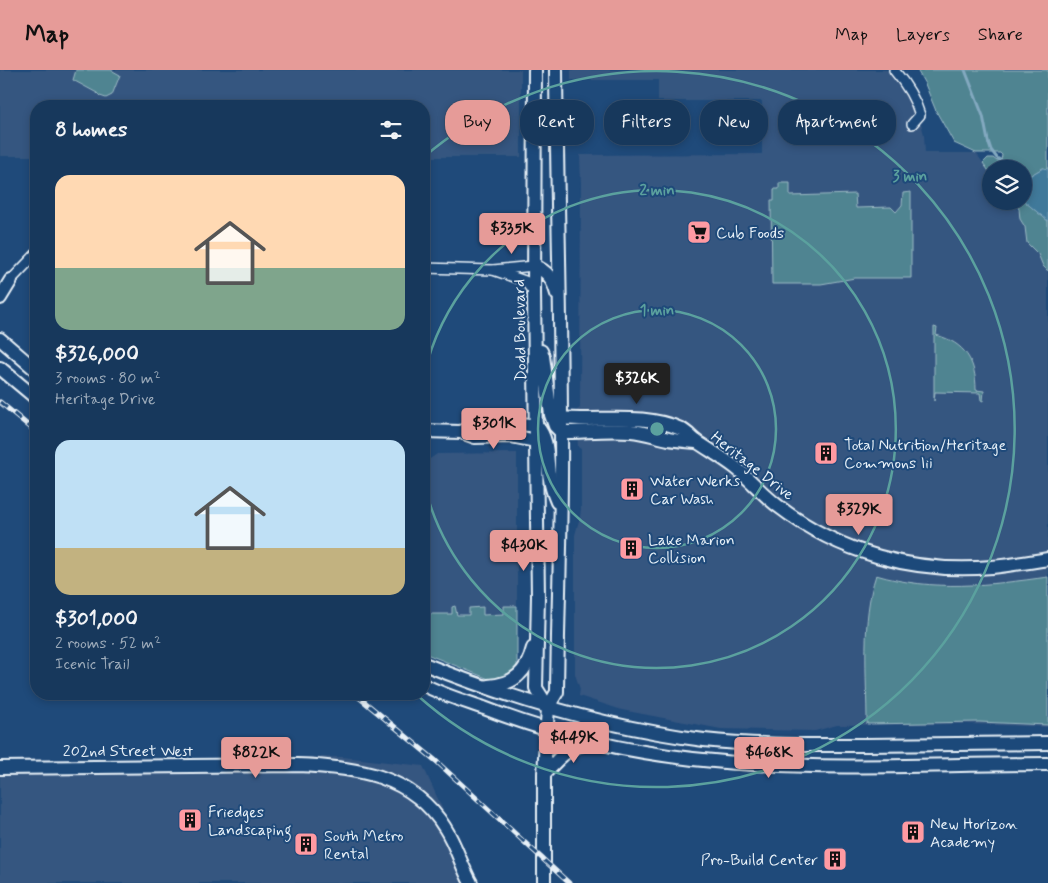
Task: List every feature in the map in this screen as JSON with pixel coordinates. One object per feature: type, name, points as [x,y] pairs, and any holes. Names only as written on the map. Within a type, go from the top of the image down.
[{"type":"main road","name":"Dodd Boulevard","points":[[535,70],[536,688],[548,707]]},
{"type":"main road","points":[[544,883],[544,774],[548,707],[557,692],[560,514],[561,306],[556,70]]},
{"type":"main road","points":[[534,266],[543,269],[549,275],[561,306]]},
{"type":"main road","points":[[0,298],[6,283]]},
{"type":"main road","points":[[535,330],[543,356],[550,415],[554,426],[561,432]]},
{"type":"main road","points":[[0,339],[30,365]]},
{"type":"main road","points":[[0,368],[30,393]]},
{"type":"main road","name":"Heritage Drive","points":[[561,418],[625,418],[655,422],[683,430],[697,442],[727,461],[788,513],[817,532],[859,551],[907,564],[939,568],[992,567],[1048,559]]},
{"type":"main road","points":[[461,432],[475,425],[521,424],[536,426],[545,440],[550,480],[560,514]]},
{"type":"main road","name":"Heritage Drive","points":[[561,432],[591,430],[630,431],[671,440],[697,442]]},
{"type":"main road","points":[[430,431],[461,432],[475,437],[511,436],[536,441]]},
{"type":"main road","points":[[484,687],[509,681],[523,672],[530,660],[537,633]]},
{"type":"main road","points":[[430,666],[484,687],[590,719],[635,729],[735,743],[779,745],[1048,743]]},
{"type":"main road","points":[[430,687],[517,721],[547,730],[636,751],[692,759],[774,765],[1048,764]]},
{"type":"main road","points":[[544,774],[572,748],[579,744],[598,743]]},
{"type":"main road","name":"202nd Street West","points":[[0,768],[297,765],[331,766],[359,770],[391,781],[407,789],[420,798],[433,811],[445,827],[471,883]]},
{"type":"street","points":[[894,70],[913,97],[920,115],[912,124]]},
{"type":"street","points":[[6,283],[30,260]]},
{"type":"street","points":[[430,268],[493,270],[534,266]]},
{"type":"street","points":[[493,270],[525,281],[534,293]]},
{"type":"shaded area","points":[[0,70],[521,70],[521,157],[430,157],[430,100],[30,100],[30,156],[0,156]]},
{"type":"shaded area","points":[[571,70],[894,70],[918,110],[924,135],[925,153],[976,153],[982,161],[982,210],[1018,210],[1048,251],[1048,727],[966,724],[837,725],[815,731],[721,729],[622,710],[579,696],[580,689],[575,674],[575,535],[581,509],[581,449],[578,447],[576,411],[580,408],[580,155],[762,154],[762,145],[768,145],[768,100],[658,100],[658,80],[571,80]]},
{"type":"shaded area","points":[[1043,168],[1048,169],[1048,221],[1032,208],[1032,174]]},
{"type":"shaded area","points":[[517,453],[517,620],[430,619],[430,459],[437,454]]},
{"type":"shaded area","points":[[342,757],[423,766],[476,883],[0,883],[0,760]]},
{"type":"green space","points":[[76,70],[111,70],[120,75],[112,95],[106,98],[73,80]]},
{"type":"green space","points":[[917,70],[1048,70],[1048,169],[1043,168],[1032,174],[1032,160],[1001,160],[1002,155],[1000,153],[976,153],[954,143],[936,111]]},
{"type":"green space","points":[[779,183],[790,183],[790,196],[855,194],[856,208],[891,207],[896,212],[902,205],[903,193],[911,192],[911,278],[855,278],[821,284],[772,284],[771,200],[774,200],[774,189],[779,189]]},
{"type":"green space","points":[[1032,208],[1048,221],[1048,271],[1043,266],[1038,254],[1027,243],[1025,227],[1020,219],[1019,210],[1032,210]]},
{"type":"green space","points":[[934,327],[937,328],[936,335],[954,343],[967,355],[974,370],[976,390],[984,391],[983,401],[981,400],[980,393],[935,392],[934,401]]},
{"type":"green space","points":[[876,575],[919,584],[940,585],[983,584],[1048,577],[1048,725],[979,722],[867,724],[868,610]]},
{"type":"green space","points":[[455,606],[457,615],[469,615],[469,608],[483,607],[483,615],[504,614],[504,606],[517,606],[517,669],[513,673],[494,681],[430,655],[430,614],[452,614],[452,607]]},
{"type":"waterway","points":[[965,70],[983,116],[991,150],[1000,160]]},
{"type":"railway","points":[[0,402],[30,427]]},
{"type":"railway","points":[[362,700],[436,761],[569,883]]},
{"type":"place","name":"Cub Foods","points":[[699,232]]},
{"type":"place","name":"Total Nutrition/Heritage Commons Iii","points":[[826,453]]},
{"type":"place","name":"Water Werks Car Wash","points":[[632,489]]},
{"type":"place","name":"Lake Marion Collision","points":[[631,548]]},
{"type":"place","name":"Friedges Landscaping","points":[[190,820]]},
{"type":"place","name":"New Horizon Academy","points":[[913,832]]},
{"type":"place","name":"South Metro Rental","points":[[306,844]]},
{"type":"place","name":"Pro-Build Center","points":[[835,859]]}]
